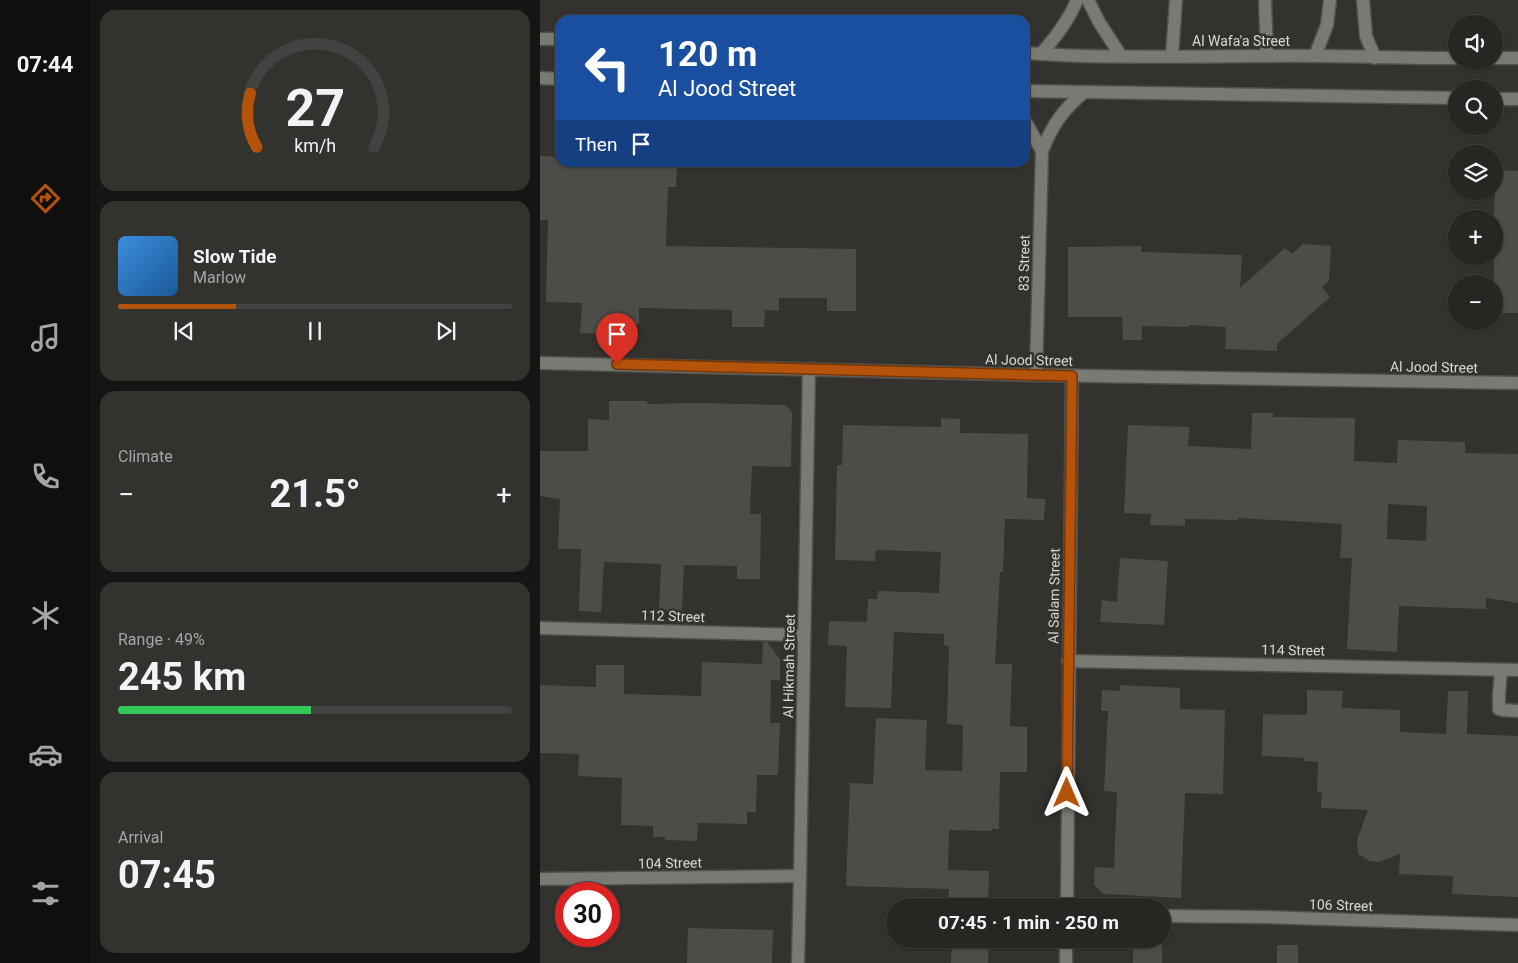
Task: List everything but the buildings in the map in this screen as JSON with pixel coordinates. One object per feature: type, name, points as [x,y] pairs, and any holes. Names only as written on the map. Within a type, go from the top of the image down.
[{"type":"street","points":[[1041,54],[1066,22],[1077,0]]},
{"type":"street","points":[[1088,0],[1099,22],[1121,56]]},
{"type":"street","points":[[1172,56],[1176,0]]},
{"type":"street","points":[[1265,0],[1267,56]]},
{"type":"street","points":[[1315,56],[1327,25],[1330,0]]},
{"type":"street","points":[[1363,0],[1366,36],[1375,58]]},
{"type":"street","points":[[540,39],[555,39]]},
{"type":"street","name":"Al Wafa'a Street","points":[[1030,53],[1121,56],[1448,58]]},
{"type":"street","points":[[1503,58],[1518,58]]},
{"type":"street","points":[[540,78],[555,79]]},
{"type":"street","points":[[1030,91],[1448,98]]},
{"type":"street","name":"83 Street","points":[[1036,375],[1042,151],[1048,134],[1058,118],[1084,92]]},
{"type":"street","points":[[1503,99],[1518,99]]},
{"type":"street","points":[[1030,130],[1042,151]]},
{"type":"street","name":"Al Jood Street","points":[[540,362],[1072,376],[1518,383]]},
{"type":"street","name":"Al Hikmah Street","points":[[798,963],[809,369]]},
{"type":"street","name":"Al Salam Street","points":[[1067,898],[1072,376]]},
{"type":"street","name":"112 Street","points":[[540,628],[804,635]]},
{"type":"street","name":"114 Street","points":[[1068,661],[1518,670]]},
{"type":"street","points":[[1501,670],[1498,696],[1499,709],[1518,711]]},
{"type":"street","name":"104 Street","points":[[540,879],[800,876]]},
{"type":"street","name":"106 Street","points":[[1171,916],[1265,917],[1518,925]]},
{"type":"street","points":[[1066,948],[1066,963]]},
{"type":"route","points":[[617,364],[1072,376],[1067,793]]}]
